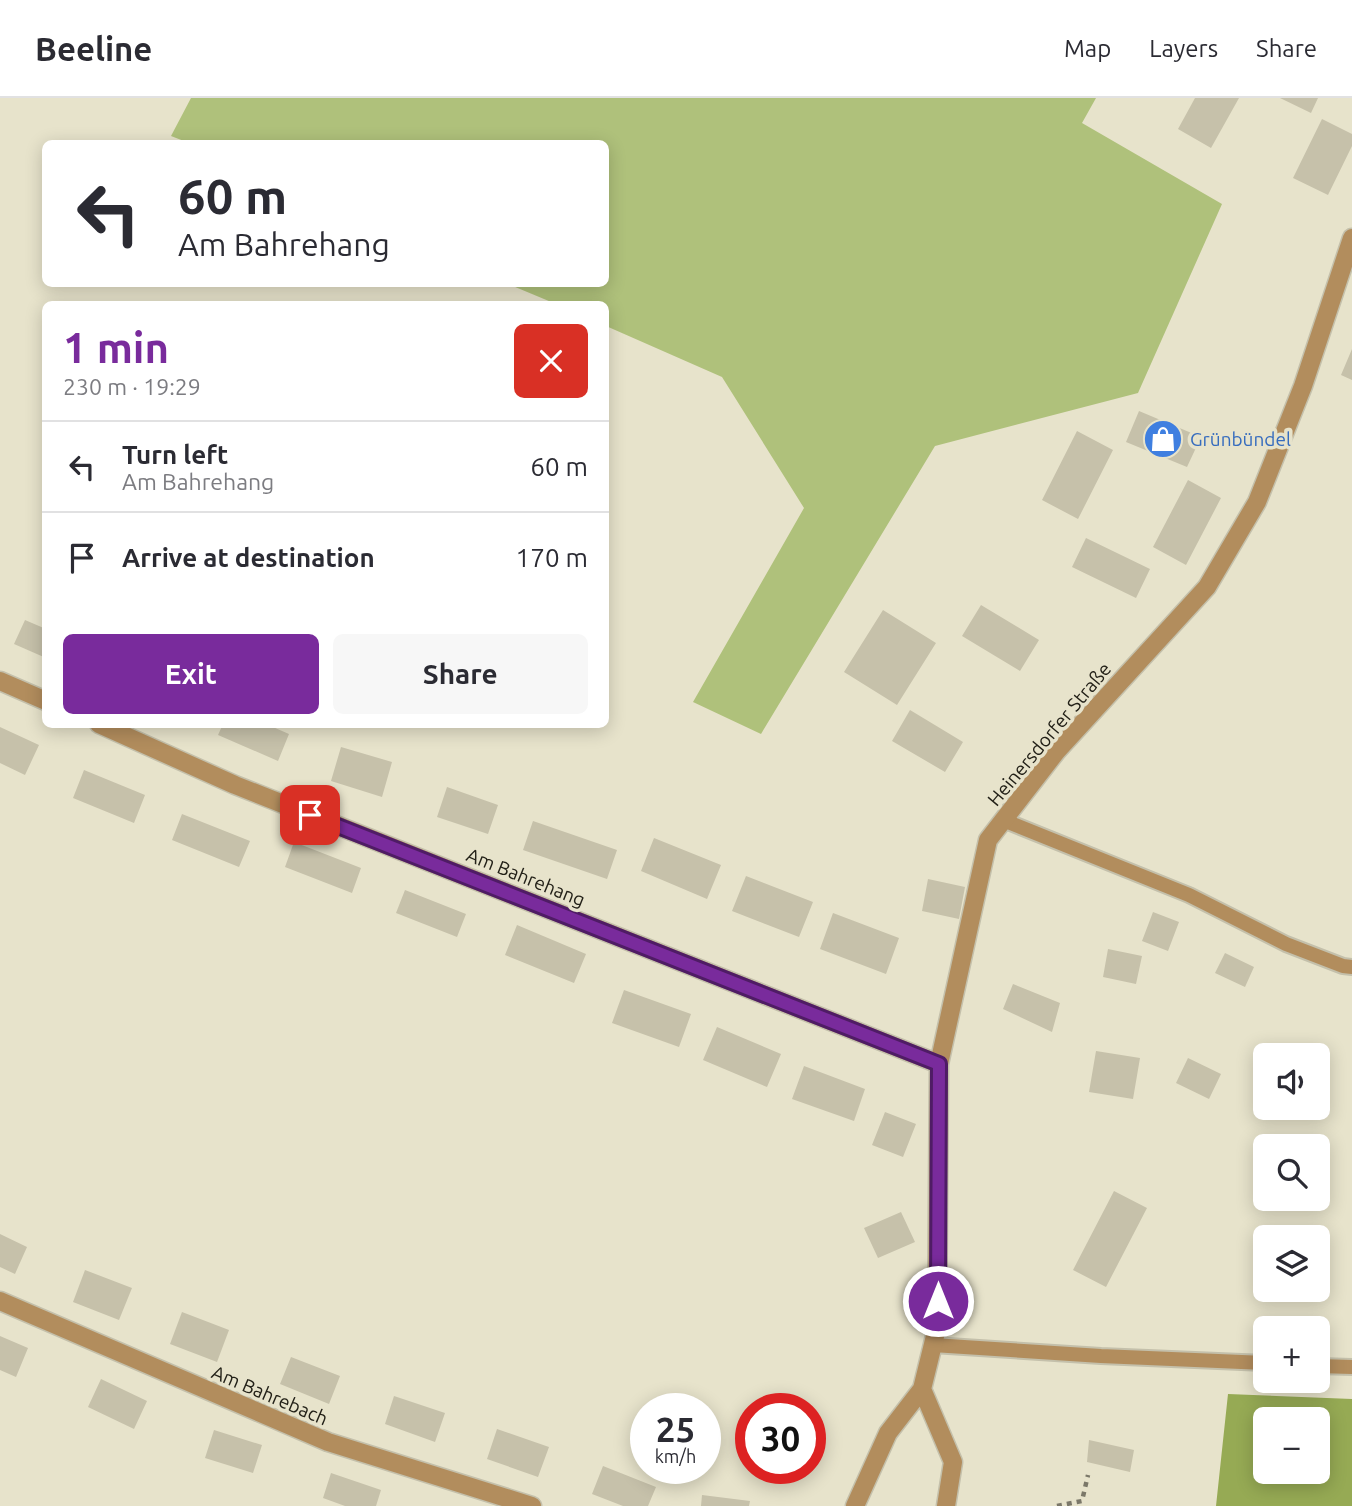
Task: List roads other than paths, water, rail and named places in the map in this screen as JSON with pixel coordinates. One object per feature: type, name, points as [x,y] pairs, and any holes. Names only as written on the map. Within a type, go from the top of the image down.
[{"type":"street","name":"Heinersdorfer Straße","points":[[855,1506],[888,1433],[922,1389],[937,1328],[939,1064],[988,839],[1056,752],[1207,587],[1257,502],[1303,386],[1352,238]]},
{"type":"street","points":[[0,681],[42,699]]},
{"type":"street","name":"Am Bahrehang","points":[[108,728],[235,785],[939,1064]]},
{"type":"street","name":"Am Bahrebach","points":[[0,1301],[328,1442],[532,1506]]},
{"type":"street","points":[[922,1389],[953,1462],[946,1506]]},
{"type":"lane","points":[[1003,820],[1189,895],[1286,944],[1352,967]]},
{"type":"lane","points":[[933,1345],[1253,1362]]},
{"type":"lane","points":[[1330,1366],[1352,1367]]},
{"type":"place","name":"Grünbündel","points":[[1163,439]]}]
